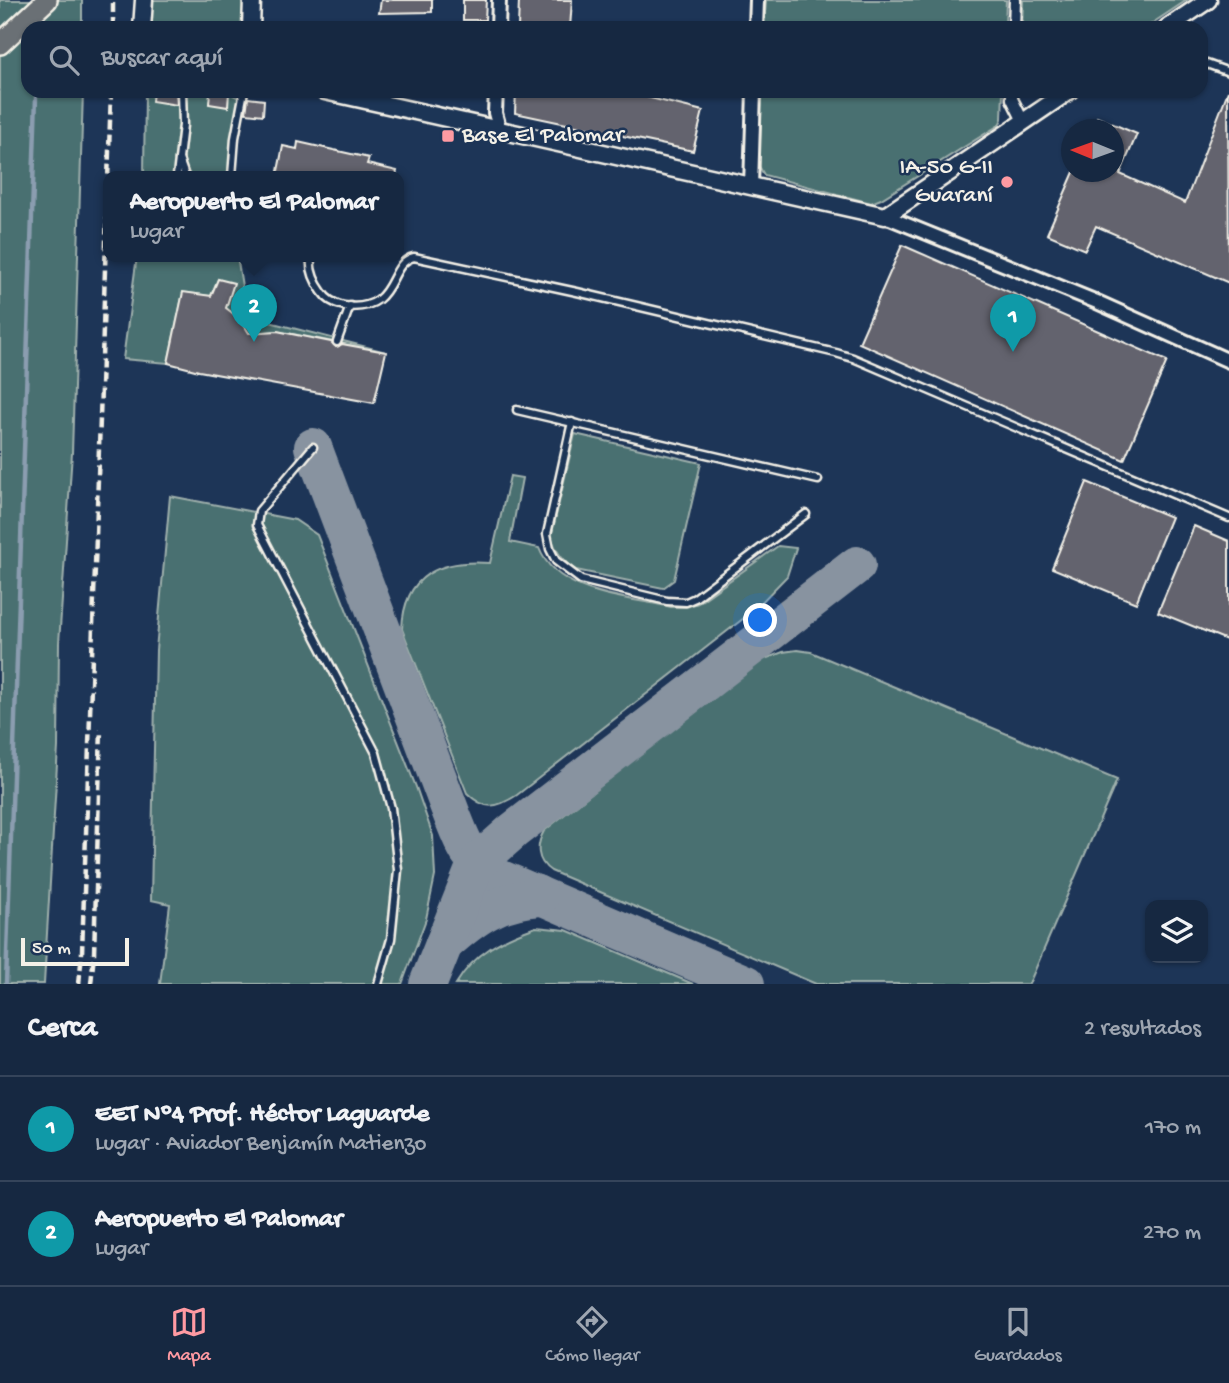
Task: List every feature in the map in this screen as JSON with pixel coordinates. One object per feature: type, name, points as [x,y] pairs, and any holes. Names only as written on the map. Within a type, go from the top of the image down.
[{"type":"main road","points":[[25,21],[47,0]]},
{"type":"main road","points":[[0,44],[21,24]]},
{"type":"street","points":[[142,21],[144,0]]},
{"type":"street","points":[[251,21],[252,0]]},
{"type":"street","points":[[498,21],[499,0]]},
{"type":"street","points":[[756,21],[757,0]]},
{"type":"street","points":[[1014,0],[1014,21]]},
{"type":"street","points":[[1177,21],[1208,0]]},
{"type":"street","points":[[356,98],[885,216],[1097,302],[1229,361]]},
{"type":"street","points":[[496,98],[495,113],[500,131]]},
{"type":"street","points":[[751,186],[754,98]]},
{"type":"street","points":[[1012,98],[1023,121]]},
{"type":"street","points":[[885,216],[1058,98]]},
{"type":"lane","points":[[1208,64],[1229,72]]},
{"type":"lane","points":[[178,171],[183,125],[181,98]]},
{"type":"lane","points":[[232,171],[243,98]]},
{"type":"lane","points":[[179,157],[184,171]]},
{"type":"lane","points":[[404,262],[414,257],[577,292],[853,358],[1229,518]]},
{"type":"lane","points":[[310,262],[314,280],[326,299],[339,305],[350,306],[363,306],[379,301],[389,289],[403,262]]},
{"type":"lane","points":[[337,342],[350,306]]},
{"type":"lane","points":[[517,410],[818,480]]},
{"type":"lane","points":[[572,422],[547,534],[550,550],[556,561],[581,580],[667,601],[686,601],[695,598],[806,514]]},
{"type":"lane","points":[[313,447],[259,511],[257,525],[376,753],[391,808],[398,870],[391,939],[378,984]]},
{"type":"green space","points":[[0,0],[82,0],[82,21],[21,21],[21,98],[83,98],[72,453],[59,643],[58,747],[44,984],[0,984]]},
{"type":"green space","points":[[152,0],[244,0],[243,21],[152,21]]},
{"type":"green space","points":[[766,0],[1006,0],[1005,21],[764,21]]},
{"type":"green space","points":[[1023,0],[1187,0],[1156,21],[1022,21]]},
{"type":"green space","points":[[145,98],[240,99],[232,135],[229,171],[144,171]]},
{"type":"green space","points":[[762,98],[1003,98],[1002,119],[999,125],[871,203],[764,175],[759,166]]},
{"type":"green space","points":[[136,262],[238,262],[242,286],[242,315],[386,352],[277,331],[249,333],[240,319],[226,308],[233,284],[218,279],[211,296],[183,292],[168,363],[123,359]]},
{"type":"green space","points":[[575,434],[701,463],[674,580],[663,588],[576,570],[558,552],[551,537]]},
{"type":"green space","points":[[510,476],[522,478],[510,542],[539,548],[548,564],[561,576],[595,591],[671,607],[686,607],[698,603],[778,546],[796,548],[787,576],[753,611],[517,795],[491,806],[480,803],[467,793],[402,629],[404,610],[410,595],[428,574],[456,564],[490,563]]},
{"type":"green space","points":[[170,496],[295,520],[317,535],[433,836],[435,876],[426,919],[402,984],[160,984],[170,904],[151,900],[156,650]]},
{"type":"green space","points":[[783,652],[811,652],[1117,780],[1029,984],[816,984],[551,871],[542,862],[539,847],[544,831],[754,663]]},
{"type":"green space","points":[[536,927],[566,930],[693,984],[456,984],[472,963],[490,948]]},
{"type":"building","points":[[381,0],[432,0],[432,12],[379,13]]},
{"type":"building","points":[[463,0],[486,0],[485,20],[463,20]]},
{"type":"building","points":[[519,0],[572,0],[570,21],[518,21]]},
{"type":"building","points":[[1228,91],[1229,283],[1096,226],[1085,250],[1047,234],[1070,182],[1124,182],[1124,176],[1185,203]]},
{"type":"building","points":[[152,98],[176,98],[177,105],[152,101]]},
{"type":"building","points":[[209,98],[229,98],[228,107],[209,104]]},
{"type":"building","points":[[248,98],[264,100],[263,115],[246,113]]},
{"type":"building","points":[[516,98],[650,98],[703,111],[693,151],[515,113]]},
{"type":"building","points":[[1124,128],[1137,134],[1124,165]]},
{"type":"building","points":[[298,142],[369,158],[367,164],[397,171],[278,171],[283,146],[297,149]]},
{"type":"building","points":[[902,245],[1167,361],[1124,460],[859,343]]},
{"type":"building","points":[[218,279],[234,283],[226,308],[240,319],[249,333],[277,331],[331,342],[336,347],[342,344],[386,352],[374,403],[168,363],[183,292],[211,296]]},
{"type":"building","points":[[1087,482],[1171,517],[1136,603],[1052,568]]},
{"type":"building","points":[[1194,526],[1229,541],[1229,641],[1158,612]]},
{"type":"waterway","points":[[6,984],[36,98]]},
{"type":"taxiway","points":[[313,447],[452,815],[472,857],[494,876],[746,984]]},
{"type":"taxiway","points":[[428,984],[476,864],[513,831],[857,565]]},
{"type":"taxiway","points":[[444,944],[488,911],[511,902],[540,897],[537,894]]},
{"type":"railway","points":[[113,0],[113,21]]},
{"type":"railway","points":[[108,171],[111,98]]},
{"type":"railway","points":[[79,984],[105,262]]},
{"type":"railway","points":[[91,984],[101,729]]},
{"type":"place","name":"Base El Palomar","points":[[448,136]]},
{"type":"place","name":"IA-50 G-II Guaraní","points":[[1007,182]]},
{"type":"place","name":"Aeropuerto El Palomar","points":[[254,342]]},
{"type":"place","name":"EET Nº4 Prof. Héctor Laguarde","points":[[1013,352]]}]
